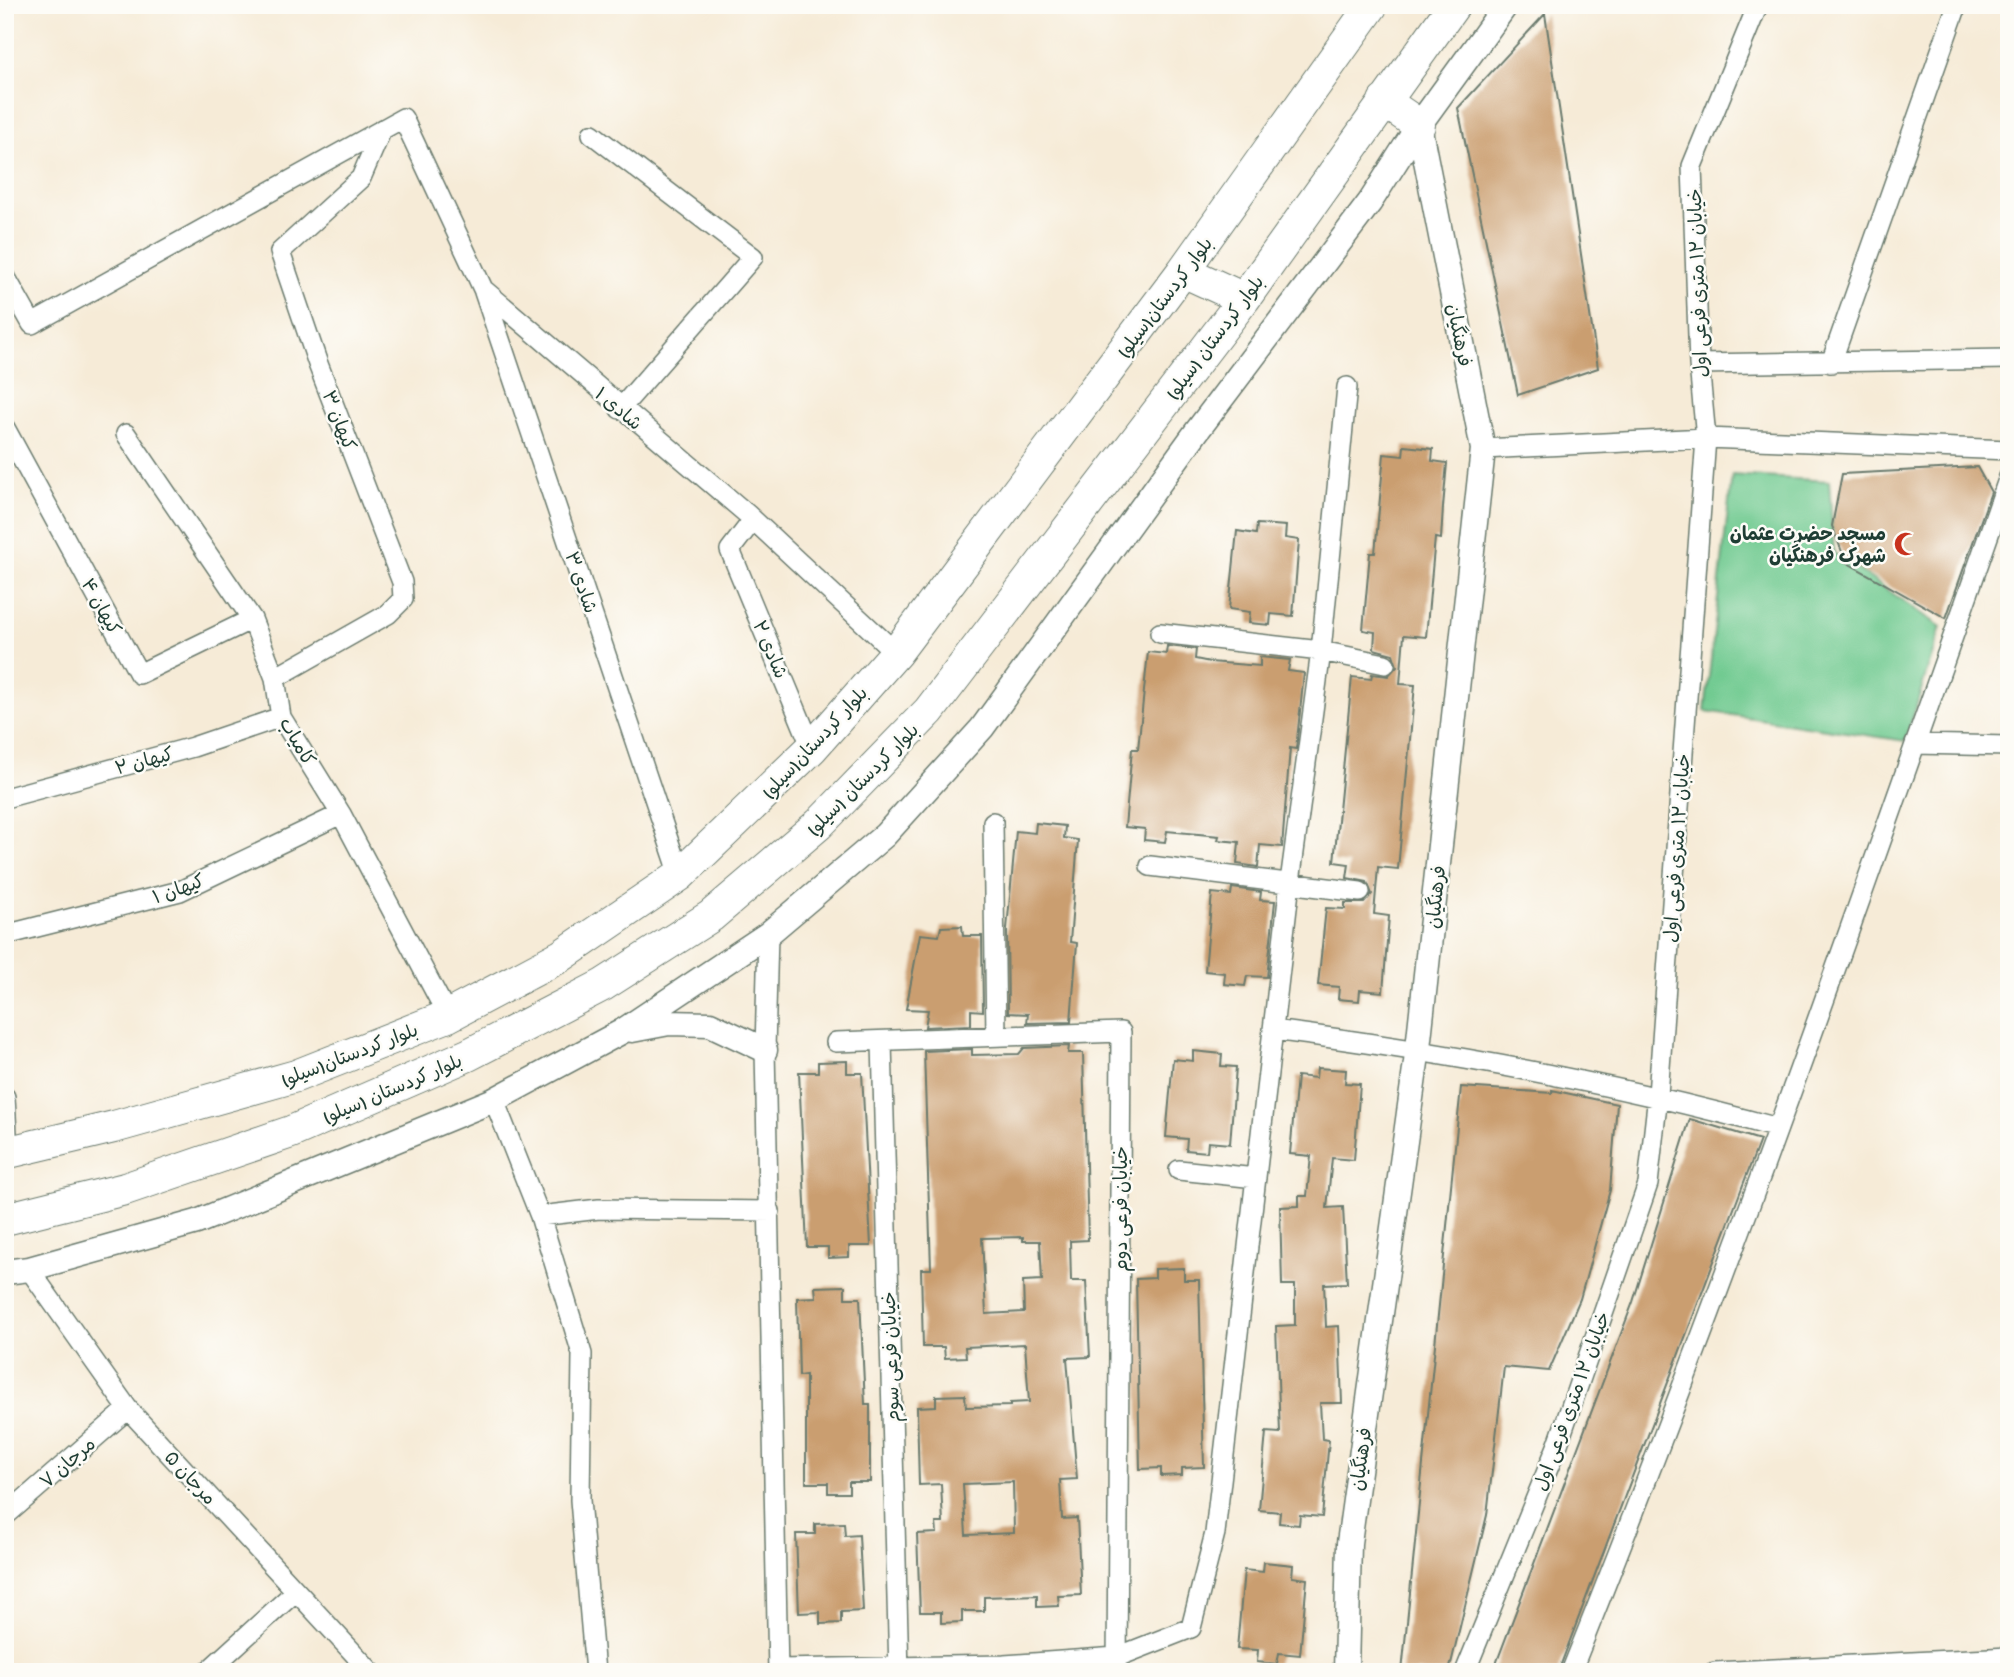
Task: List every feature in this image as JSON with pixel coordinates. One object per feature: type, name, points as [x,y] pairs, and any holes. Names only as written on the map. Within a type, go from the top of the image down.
[{"type":"main road","name":"بلوار کردستان(سیلو)","points":[[7,1152],[114,1127],[296,1076],[448,1016],[561,956],[680,875],[812,748],[896,653],[1183,271],[1371,5]]},
{"type":"main road","name":"بلوار کردستان (سیلو)","points":[[5,1219],[125,1189],[291,1132],[480,1049],[603,985],[711,916],[820,824],[929,711],[1244,299],[1454,5]]},
{"type":"main road","points":[[1384,101],[1419,125]]},
{"type":"main road","points":[[1183,271],[1244,299]]},
{"type":"street","points":[[17,1271],[197,1222],[494,1100],[621,1032],[768,934],[885,835],[982,728],[1196,431],[1370,202],[1419,125],[1506,5]]},
{"type":"street","name":"خیابان ۱۲ متری فرعی اول","points":[[1465,1672],[1558,1444],[1648,1184],[1658,1095],[1706,438],[1699,364],[1692,166],[1758,5]]},
{"type":"street","points":[[1831,363],[1957,5]]},
{"type":"street","name":"شادی ۱","points":[[382,129],[403,118],[483,289],[620,409],[753,520],[896,653]]},
{"type":"street","name":"فرهنگیان","points":[[1346,1672],[1349,1543],[1418,1048],[1483,449],[1419,125]]},
{"type":"street","points":[[5,276],[32,324],[382,129]]},
{"type":"street","name":"کیهان ۳","points":[[275,678],[387,614],[402,599],[402,582],[318,364],[280,251],[361,178],[382,129]]},
{"type":"street","points":[[592,134],[753,257],[620,409]]},
{"type":"street","name":"شادی ۳","points":[[483,289],[680,875]]},
{"type":"street","points":[[1699,364],[2009,359]]},
{"type":"street","points":[[768,934],[765,1049],[778,1671],[1004,1669],[1117,1664],[1191,1628],[1215,1533],[1290,882],[1321,652],[1347,387]]},
{"type":"street","name":"کیهان ۴","points":[[5,428],[139,674],[251,619]]},
{"type":"street","name":"کامیاب","points":[[126,434],[251,619],[275,678],[281,717],[341,814],[448,1016]]},
{"type":"street","points":[[1483,449],[1706,438],[2009,450]]},
{"type":"street","points":[[1571,1672],[1634,1515],[1778,1128],[2009,477]]},
{"type":"street","name":"شادی ۲","points":[[753,520],[730,550],[812,748]]},
{"type":"street","points":[[1160,634],[1321,652],[1385,664]]},
{"type":"street","name":"کیهان ۲","points":[[5,798],[193,747],[281,717]]},
{"type":"street","points":[[1916,744],[2009,746]]},
{"type":"street","name":"کیهان ۱","points":[[5,935],[180,891],[341,814]]},
{"type":"street","points":[[993,822],[996,1036]]},
{"type":"street","points":[[1150,866],[1360,892]]},
{"type":"street","points":[[621,1032],[670,1023],[710,1024],[765,1049]]},
{"type":"street","points":[[1273,1030],[1418,1048],[1658,1095],[1778,1128]]},
{"type":"street","name":"خیابان فرعی دوم","points":[[836,1042],[1121,1032],[1117,1664]]},
{"type":"street","name":"خیابان فرعی سوم","points":[[882,1042],[899,1669]]},
{"type":"street","points":[[5,1097],[7,1152]]},
{"type":"street","points":[[494,1100],[540,1216],[582,1354],[580,1500],[595,1672]]},
{"type":"street","points":[[1179,1170],[1256,1178]]},
{"type":"street","points":[[540,1216],[599,1209],[770,1212]]},
{"type":"street","name":"مرجان ۵","points":[[17,1271],[128,1409],[371,1672]]},
{"type":"street","name":"مرجان ۷","points":[[5,1516],[128,1409]]},
{"type":"street","points":[[207,1672],[296,1591]]},
{"type":"street","points":[[1715,1672],[2009,1657]]},
{"type":"green space","points":[[1732,475],[1829,481],[1834,553],[1941,627],[1905,741],[1705,711]]},
{"type":"building","points":[[1545,14],[1598,368],[1518,395],[1458,108]]},
{"type":"building","points":[[1404,446],[1433,449],[1432,461],[1447,463],[1441,539],[1435,538],[1426,637],[1404,635],[1400,684],[1415,685],[1398,869],[1378,867],[1374,914],[1389,916],[1383,992],[1360,990],[1359,1001],[1338,999],[1339,987],[1318,985],[1326,908],[1345,909],[1345,903],[1364,903],[1372,894],[1367,882],[1347,878],[1349,864],[1334,862],[1352,677],[1371,679],[1372,674],[1388,676],[1397,666],[1393,654],[1374,649],[1375,632],[1363,630],[1370,553],[1375,553],[1384,454],[1403,456]]},
{"type":"building","name":"مسجد حضرت عثمان شهرک فرهنگیان","points":[[1977,467],[1991,492],[1946,618],[1846,562],[1832,526],[1842,474]]},
{"type":"building","points":[[1257,524],[1286,526],[1285,538],[1299,540],[1293,616],[1271,614],[1270,625],[1249,623],[1250,612],[1229,609],[1237,531],[1256,534]]},
{"type":"building","points":[[1167,646],[1196,649],[1195,659],[1210,662],[1260,666],[1260,657],[1290,660],[1288,671],[1304,673],[1296,749],[1290,748],[1282,847],[1260,845],[1258,867],[1237,864],[1239,842],[1218,840],[1219,836],[1167,831],[1165,842],[1144,840],[1145,829],[1125,827],[1132,749],[1138,749],[1148,652],[1166,654]]},
{"type":"building","points":[[1036,823],[1065,826],[1064,838],[1078,840],[1070,942],[1077,943],[1071,1022],[1027,1023],[1028,1014],[1008,1013],[1007,929],[1016,831],[1035,833]]},
{"type":"building","points":[[1232,888],[1261,892],[1260,900],[1275,901],[1267,977],[1247,976],[1245,986],[1224,984],[1225,973],[1205,971],[1212,893],[1231,895]]},
{"type":"building","points":[[962,926],[963,936],[982,936],[983,1011],[971,1010],[971,1025],[925,1027],[928,1010],[906,1009],[920,934],[939,936],[941,927]]},
{"type":"building","points":[[1069,1046],[1068,1053],[1083,1053],[1088,1240],[1070,1241],[1071,1281],[1086,1281],[1090,1357],[1067,1358],[1077,1479],[1060,1480],[1062,1519],[1077,1518],[1081,1595],[1058,1596],[1059,1606],[1037,1607],[1037,1595],[984,1597],[984,1611],[962,1611],[962,1622],[941,1623],[941,1612],[920,1612],[917,1534],[937,1533],[936,1523],[943,1523],[941,1484],[919,1485],[917,1407],[936,1406],[936,1396],[965,1395],[966,1407],[1010,1406],[1010,1403],[1029,1402],[1025,1344],[965,1347],[966,1357],[945,1358],[944,1347],[923,1347],[921,1269],[931,1269],[924,1051],[972,1049],[972,1055],[1019,1054],[1024,1048]],"holes":[[[1023,1237],[1023,1241],[1040,1241],[1042,1280],[1023,1281],[1024,1312],[986,1314],[982,1238]],[[1013,1482],[1014,1533],[966,1535],[963,1484]]]},
{"type":"building","points":[[1193,1051],[1222,1054],[1221,1066],[1236,1067],[1230,1144],[1208,1142],[1207,1152],[1186,1150],[1187,1139],[1166,1137],[1173,1059],[1193,1061]]},
{"type":"building","points":[[847,1061],[847,1073],[862,1073],[871,1246],[849,1246],[849,1257],[828,1258],[828,1247],[807,1247],[799,1072],[818,1072],[818,1062]]},
{"type":"building","points":[[1317,1068],[1346,1070],[1345,1083],[1360,1084],[1354,1160],[1332,1158],[1327,1208],[1343,1207],[1347,1283],[1324,1284],[1326,1327],[1339,1326],[1342,1403],[1320,1403],[1322,1439],[1329,1440],[1322,1517],[1300,1515],[1299,1525],[1279,1523],[1280,1512],[1259,1510],[1266,1432],[1280,1433],[1276,1326],[1295,1325],[1295,1285],[1282,1285],[1280,1207],[1299,1206],[1299,1196],[1307,1196],[1311,1156],[1290,1154],[1297,1076],[1316,1078]]},
{"type":"building","points":[[1461,1087],[1552,1093],[1552,1090],[1617,1104],[1610,1190],[1580,1299],[1549,1371],[1504,1367],[1487,1515],[1449,1672],[1402,1672]]},
{"type":"building","points":[[1690,1119],[1760,1140],[1558,1672],[1493,1672],[1633,1302]]},
{"type":"building","points":[[1184,1268],[1184,1280],[1199,1280],[1204,1467],[1182,1468],[1182,1475],[1161,1476],[1161,1468],[1140,1469],[1136,1279],[1155,1278],[1155,1269]]},
{"type":"building","points":[[845,1286],[845,1298],[860,1298],[865,1404],[870,1404],[870,1482],[849,1482],[849,1493],[828,1493],[828,1483],[806,1483],[806,1375],[799,1376],[797,1298],[816,1297],[815,1287]]},
{"type":"building","points":[[844,1523],[845,1536],[859,1535],[863,1611],[841,1612],[841,1623],[820,1624],[820,1612],[799,1613],[796,1534],[815,1534],[815,1524]]},
{"type":"building","points":[[1264,1562],[1293,1565],[1292,1577],[1307,1579],[1300,1655],[1279,1653],[1277,1664],[1257,1662],[1258,1650],[1237,1649],[1244,1570],[1263,1572]]},
{"type":"place","name":"مسجد حضرت عثمان شهرک فرهنگیان","points":[[1906,544]]}]
